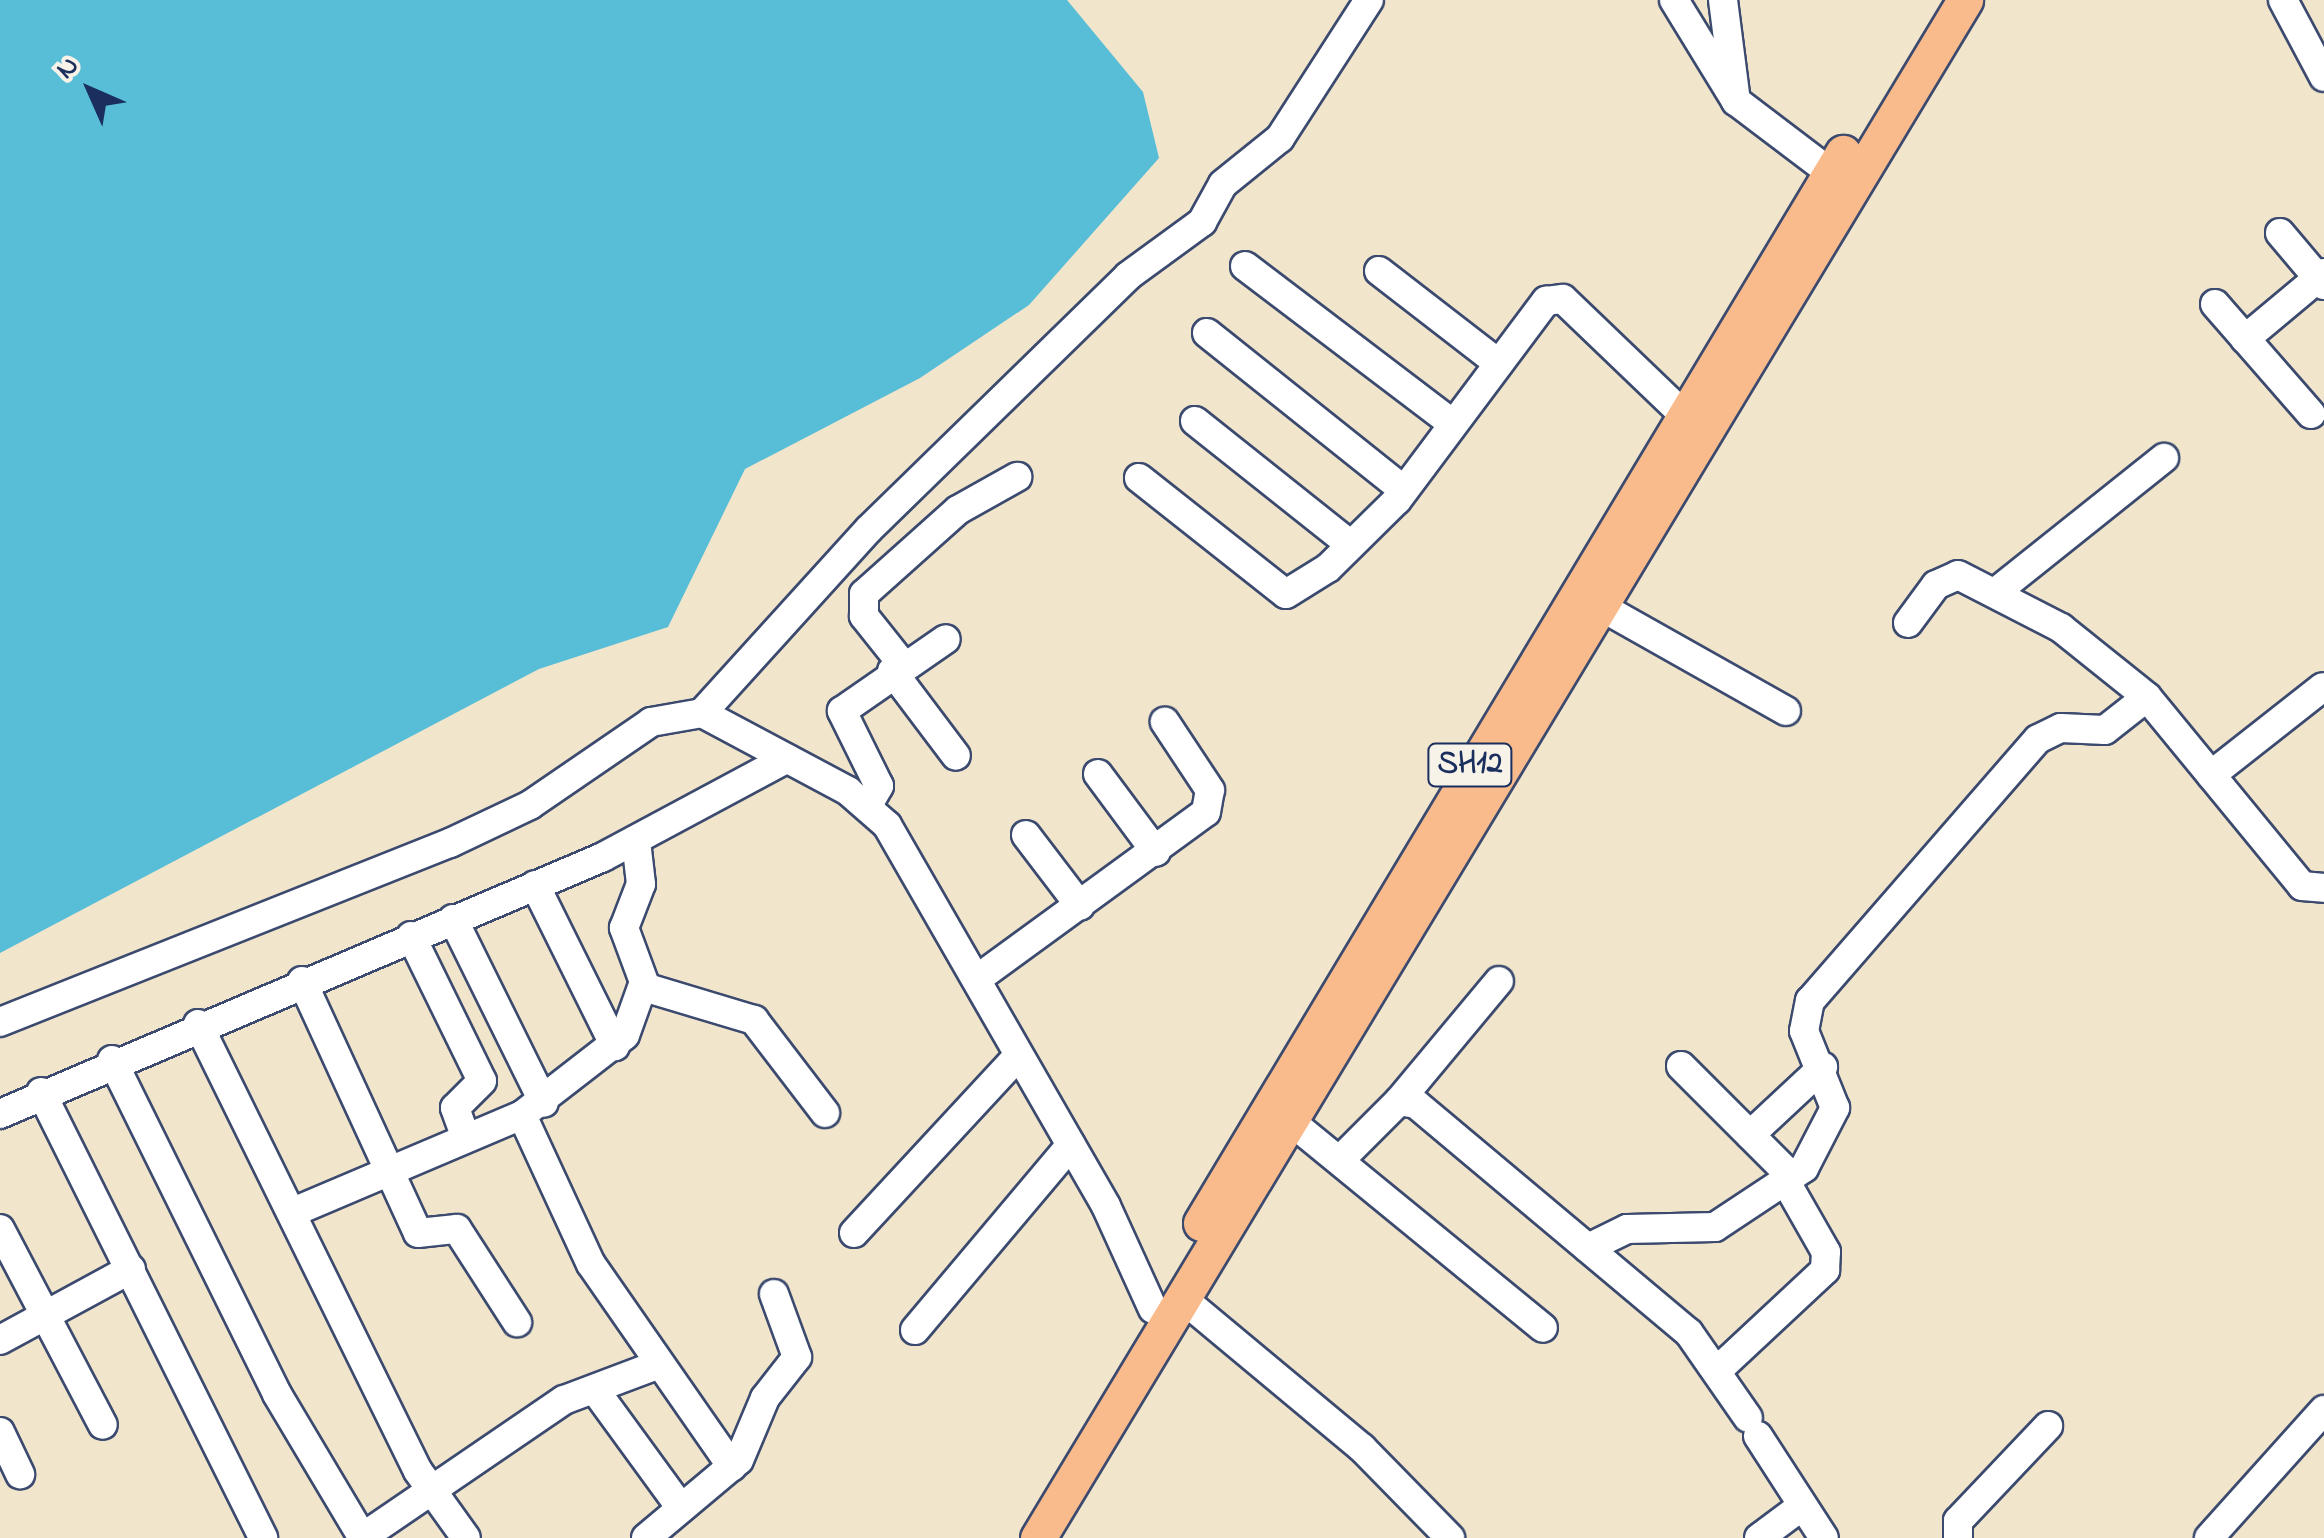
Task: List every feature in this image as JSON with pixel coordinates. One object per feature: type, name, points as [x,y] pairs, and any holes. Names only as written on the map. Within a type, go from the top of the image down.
[{"type":"main road","name":"SH12","points":[[1015,1538],[1168,1304],[1587,598],[1683,414],[1936,0]]},
{"type":"main road","points":[[1038,1538],[1168,1304],[1289,1120],[1587,598],[1965,0]]},
{"type":"street","points":[[0,1022],[450,844],[530,805],[651,722],[702,713],[883,516],[1128,276],[1202,222],[1223,184],[1280,138],[1369,0]]},
{"type":"street","points":[[1674,0],[1736,100],[1831,173]]},
{"type":"street","points":[[1723,0],[1736,100]]},
{"type":"street","points":[[2283,0],[2324,77]]},
{"type":"street","points":[[2245,339],[2322,278],[2280,233]]},
{"type":"street","points":[[1245,266],[1453,424]]},
{"type":"street","points":[[1379,271],[1498,363]]},
{"type":"street","points":[[1139,478],[1286,594],[1352,545],[1404,490],[1546,301],[1563,299],[1683,414]]},
{"type":"street","points":[[2215,304],[2310,414]]},
{"type":"street","points":[[1206,333],[1404,490]]},
{"type":"street","points":[[1195,420],[1352,545]]},
{"type":"street","points":[[1996,592],[2164,458]]},
{"type":"street","points":[[956,756],[864,616],[864,594],[958,510],[1017,476]]},
{"type":"street","points":[[1908,623],[1945,577],[1996,592],[2061,628],[2148,696],[2210,775],[2313,887],[2324,912]]},
{"type":"street","points":[[1587,598],[1786,711]]},
{"type":"street","points":[[868,805],[879,786],[842,710],[897,668],[946,639]]},
{"type":"street","points":[[2210,775],[2323,688]]},
{"type":"street","points":[[1588,1248],[1627,1229],[1715,1226],[1789,1180],[1832,1129],[1823,1067],[1804,1031],[1810,1001],[2038,739],[2061,728],[2106,730],[2148,696]]},
{"type":"street","points":[[702,713],[868,805],[920,869],[1017,1058],[1168,1304],[1362,1448],[1450,1538]]},
{"type":"street","points":[[976,980],[1156,852],[1214,802],[1165,722]]},
{"type":"street","points":[[0,1114],[112,1060],[636,841],[786,759]]},
{"type":"street","points":[[1098,774],[1156,852]]},
{"type":"street","points":[[1026,835],[1080,906]]},
{"type":"street","points":[[298,1210],[390,1176],[465,1136],[533,1109],[615,1046],[644,987],[624,928],[640,884],[636,841]]},
{"type":"street","points":[[535,885],[615,1046]]},
{"type":"street","points":[[453,919],[533,1109],[574,1232],[657,1365],[732,1467]]},
{"type":"street","points":[[411,936],[482,1081],[456,1108],[465,1136]]},
{"type":"street","points":[[302,981],[418,1234],[457,1229],[517,1322]]},
{"type":"street","points":[[1341,1159],[1399,1101],[1498,981]]},
{"type":"street","points":[[644,987],[754,1020],[826,1113]]},
{"type":"street","points":[[198,1024],[298,1210],[429,1489],[466,1538]]},
{"type":"street","points":[[854,1233],[1017,1058]]},
{"type":"street","points":[[112,1060],[277,1394],[363,1538],[429,1489],[564,1400],[657,1365]]},
{"type":"street","points":[[1681,1066],[1789,1180],[1826,1252],[1825,1270],[1720,1368]]},
{"type":"street","points":[[1750,1135],[1823,1067]]},
{"type":"street","points":[[41,1092],[262,1538]]},
{"type":"street","points":[[1399,1101],[1416,1104],[1588,1248],[1720,1368],[1824,1538]]},
{"type":"street","points":[[1289,1120],[1543,1328]]},
{"type":"street","points":[[915,1330],[1071,1145]]},
{"type":"street","points":[[0,1229],[49,1313],[103,1425]]},
{"type":"street","points":[[0,1340],[131,1269]]},
{"type":"street","points":[[646,1538],[732,1467],[797,1358],[774,1294]]},
{"type":"street","points":[[595,1390],[682,1508]]},
{"type":"street","points":[[2209,1538],[2324,1410]]},
{"type":"street","points":[[1958,1538],[1958,1521],[2048,1426]]},
{"type":"street","points":[[0,1432],[20,1474]]},
{"type":"street","points":[[1759,1538],[1802,1506]]},
{"type":"water","points":[[0,0],[1067,0],[1143,92],[1159,158],[1029,305],[920,378],[745,469],[668,627],[539,669],[0,953]]}]
